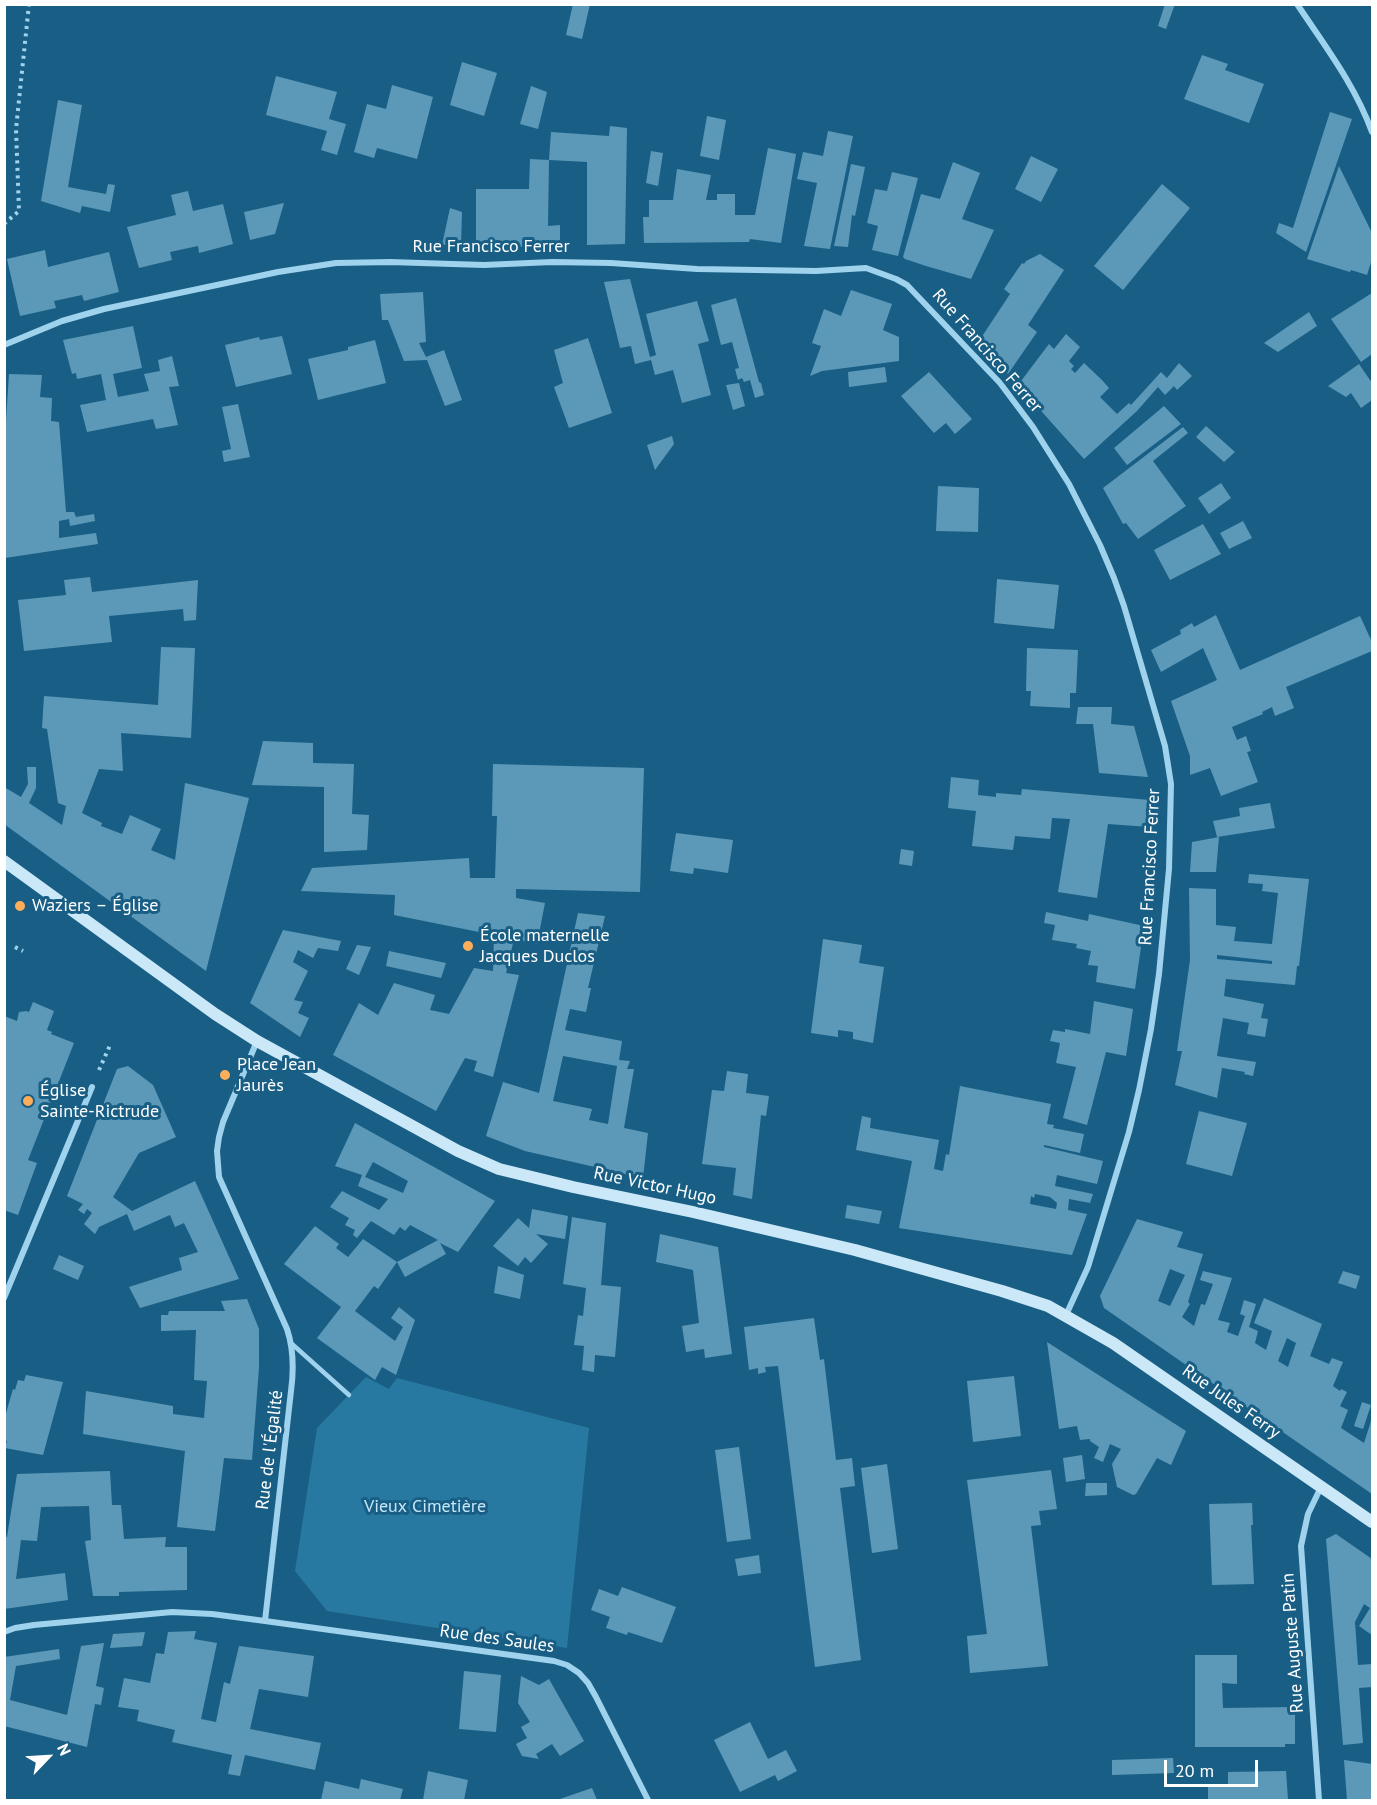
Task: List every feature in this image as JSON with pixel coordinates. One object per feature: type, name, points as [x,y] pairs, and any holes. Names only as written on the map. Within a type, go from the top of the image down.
[{"type":"street","points":[[1297,4],[1342,70],[1365,110],[1372,132]]},
{"type":"street","name":"Rue Francisco Ferrer","points":[[4,345],[62,321],[104,309],[278,272],[336,264],[390,262],[484,265],[552,262],[611,263],[698,269],[808,271],[866,268],[897,279],[913,290],[1000,383],[1034,427],[1069,484],[1100,545],[1124,606],[1165,746],[1171,784],[1169,869],[1159,974],[1145,1061],[1129,1131],[1088,1267],[1066,1315]]},
{"type":"street","points":[[4,861],[191,999],[257,1041]]},
{"type":"street","name":"Rue Victor Hugo","points":[[257,1041],[458,1151],[499,1169],[855,1250],[1029,1299],[1066,1315]]},
{"type":"street","name":"Rue de l'Égalité","points":[[257,1041],[223,1122],[219,1137],[217,1164],[219,1177],[292,1344],[293,1372],[265,1621]]},
{"type":"street","points":[[4,1298],[92,1087]]},
{"type":"street","name":"Rue Jules Ferry","points":[[1066,1315],[1113,1343],[1372,1522]]},
{"type":"street","name":"Rue Auguste Patin","points":[[1319,1800],[1301,1546],[1308,1514],[1322,1487]]},
{"type":"street","points":[[4,1632],[34,1625],[172,1612],[212,1614],[265,1621]]},
{"type":"street","name":"Rue des Saules","points":[[265,1621],[554,1661],[567,1665],[579,1673],[596,1697],[648,1800]]},
{"type":"lane","points":[[292,1344],[349,1395]]},
{"type":"path","points":[[4,224],[19,211],[16,129],[29,4]]},
{"type":"path","points":[[15,947],[23,951]]},
{"type":"path","points":[[92,1087],[111,1043]]},
{"type":"green space","name":"Vieux Cimetière","points":[[366,1377],[389,1389],[397,1378],[589,1428],[567,1648],[327,1611],[295,1571],[317,1428]]},
{"type":"building","points":[[573,4],[590,4],[582,39],[566,35]]},
{"type":"building","points":[[1165,4],[1175,4],[1166,29],[1158,26]]},
{"type":"building","points":[[1202,55],[1228,64],[1225,70],[1264,84],[1249,123],[1184,99]]},
{"type":"building","points":[[462,62],[497,73],[484,116],[450,105]]},
{"type":"building","points":[[276,76],[337,92],[329,119],[346,124],[337,155],[321,150],[327,131],[266,115]]},
{"type":"building","points":[[392,85],[433,97],[417,159],[377,148],[374,158],[354,152],[367,104],[386,109]]},
{"type":"building","points":[[531,86],[547,92],[538,129],[520,124]]},
{"type":"building","points":[[58,100],[82,105],[68,187],[106,194],[108,184],[115,185],[110,212],[82,206],[80,213],[41,201]]},
{"type":"building","points":[[1330,112],[1352,119],[1306,252],[1276,233],[1279,223],[1293,228]]},
{"type":"building","points":[[707,116],[726,120],[719,160],[700,156]]},
{"type":"building","points":[[610,126],[627,128],[625,244],[587,245],[587,162],[549,160],[551,132],[609,136]]},
{"type":"building","points":[[828,131],[853,136],[830,249],[804,246],[817,183],[797,179],[803,152],[823,156]]},
{"type":"building","points":[[768,148],[796,154],[781,243],[750,239],[749,242],[644,243],[643,217],[649,217],[649,200],[673,200],[677,169],[711,175],[706,200],[717,200],[717,194],[735,194],[735,215],[755,215]]},
{"type":"building","points":[[651,151],[663,153],[658,186],[646,183]]},
{"type":"building","points":[[1031,156],[1058,169],[1041,202],[1015,189]]},
{"type":"building","points":[[530,159],[549,160],[548,226],[560,225],[560,246],[476,248],[476,189],[529,189]]},
{"type":"building","points":[[953,162],[980,173],[962,219],[994,230],[971,279],[903,257],[921,194],[940,199]]},
{"type":"building","points":[[851,164],[865,167],[855,216],[852,215],[848,247],[834,246]]},
{"type":"building","points":[[1339,166],[1372,233],[1372,259],[1367,275],[1307,259]]},
{"type":"building","points":[[892,172],[918,178],[898,256],[872,250],[878,226],[867,223],[875,189],[887,191]]},
{"type":"building","points":[[1162,184],[1190,208],[1123,290],[1094,266]]},
{"type":"building","points":[[188,191],[193,211],[223,204],[233,244],[199,253],[198,246],[170,252],[172,260],[139,268],[127,227],[176,215],[171,195]]},
{"type":"building","points":[[284,203],[275,234],[250,240],[244,212]]},
{"type":"building","points":[[450,208],[462,212],[461,245],[442,245]]},
{"type":"building","points":[[45,250],[48,267],[109,252],[119,292],[84,301],[82,295],[54,301],[56,308],[20,316],[7,259]]},
{"type":"building","points":[[1040,254],[1064,270],[1028,325],[1037,332],[1008,374],[979,341],[1010,294],[1004,289],[1022,263]]},
{"type":"building","points":[[630,279],[650,357],[656,355],[646,314],[697,301],[709,341],[698,344],[711,395],[682,403],[673,370],[655,375],[651,360],[635,364],[631,346],[620,348],[604,282]]},
{"type":"building","points":[[851,290],[892,304],[883,330],[899,337],[899,361],[822,371],[810,376],[821,346],[812,343],[824,309],[841,316]]},
{"type":"building","points":[[423,292],[426,342],[419,343],[426,357],[444,350],[462,400],[445,406],[427,360],[404,361],[388,320],[382,320],[380,294]]},
{"type":"building","points":[[1372,293],[1372,354],[1361,362],[1331,319]]},
{"type":"building","points":[[736,298],[764,395],[755,398],[750,380],[744,382],[742,378],[738,380],[735,369],[739,368],[732,342],[721,345],[711,305]]},
{"type":"building","points":[[1309,312],[1317,326],[1278,352],[1264,343]]},
{"type":"building","points":[[133,326],[142,368],[113,374],[118,397],[149,391],[144,374],[160,371],[158,360],[172,356],[179,386],[169,387],[178,425],[156,429],[153,419],[87,432],[80,405],[106,400],[101,374],[77,379],[76,373],[72,374],[63,340]]},
{"type":"building","points":[[1066,334],[1080,347],[1069,361],[1074,366],[1071,369],[1075,373],[1084,363],[1102,380],[1109,388],[1100,397],[1117,414],[1129,403],[1131,405],[1161,372],[1167,378],[1179,363],[1192,376],[1177,390],[1174,386],[1165,395],[1158,387],[1137,411],[1084,459],[1018,385],[1049,344],[1054,349]]},
{"type":"building","points":[[282,336],[292,374],[236,387],[225,345],[259,337],[260,340]]},
{"type":"building","points":[[588,338],[612,413],[569,428],[554,387],[563,383],[554,350]]},
{"type":"building","points":[[375,340],[386,383],[318,400],[308,359],[348,350],[348,347]]},
{"type":"building","points":[[1359,364],[1372,383],[1372,400],[1361,408],[1351,393],[1346,397],[1328,386]]},
{"type":"building","points":[[885,367],[887,382],[849,387],[848,372]]},
{"type":"building","points":[[929,372],[972,419],[955,434],[946,423],[934,433],[901,396]]},
{"type":"building","points":[[9,374],[42,375],[40,397],[52,398],[51,421],[59,422],[66,512],[74,512],[76,517],[94,514],[95,521],[70,526],[69,519],[59,521],[59,538],[96,533],[98,544],[5,558],[6,420]]},
{"type":"building","points":[[739,383],[745,406],[733,410],[726,385]]},
{"type":"building","points":[[238,404],[250,457],[224,462],[222,451],[231,449],[222,407]]},
{"type":"building","points":[[1164,406],[1181,424],[1127,465],[1114,448]]},
{"type":"building","points":[[1206,426],[1235,452],[1224,462],[1196,437]]},
{"type":"building","points":[[1183,427],[1188,433],[1153,461],[1186,506],[1138,539],[1126,523],[1123,524],[1103,488]]},
{"type":"building","points":[[672,436],[674,444],[655,470],[647,445]]},
{"type":"building","points":[[1221,483],[1231,498],[1209,514],[1198,498]]},
{"type":"building","points":[[938,486],[979,488],[978,532],[936,531]]},
{"type":"building","points":[[1243,521],[1252,538],[1229,549],[1220,533]]},
{"type":"building","points":[[1203,524],[1221,554],[1170,580],[1154,550]]},
{"type":"building","points":[[90,577],[92,592],[198,580],[196,620],[184,621],[183,609],[109,616],[112,642],[24,651],[18,600],[66,595],[64,580]]},
{"type":"building","points":[[997,579],[1059,585],[1054,629],[994,623]]},
{"type":"building","points":[[1216,615],[1240,670],[1360,616],[1372,642],[1372,651],[1286,687],[1294,708],[1275,716],[1272,707],[1262,712],[1263,714],[1232,727],[1237,740],[1246,736],[1251,751],[1247,752],[1258,782],[1221,796],[1210,768],[1190,775],[1190,756],[1171,701],[1217,680],[1203,648],[1161,672],[1151,650],[1181,634],[1180,630],[1192,623],[1194,627]]},
{"type":"building","points":[[161,647],[195,648],[191,738],[121,733],[123,771],[99,769],[82,813],[102,823],[101,826],[122,834],[130,815],[161,829],[151,850],[175,860],[185,783],[249,798],[206,971],[4,824],[4,787],[21,797],[28,784],[27,767],[36,767],[36,788],[29,803],[62,825],[66,806],[58,803],[47,729],[42,728],[44,696],[158,705]]},
{"type":"building","points":[[1027,648],[1078,650],[1076,693],[1070,693],[1070,708],[1030,706],[1031,691],[1026,691]]},
{"type":"building","points":[[1078,707],[1112,707],[1111,724],[1134,726],[1148,777],[1099,773],[1093,724],[1076,724]]},
{"type":"building","points":[[263,741],[313,743],[313,763],[354,764],[352,814],[369,815],[367,850],[324,852],[324,787],[252,785]]},
{"type":"building","points":[[493,764],[644,768],[640,892],[516,889],[516,898],[545,903],[537,944],[514,939],[506,973],[519,975],[493,1077],[474,1071],[477,1061],[465,1058],[436,1111],[333,1055],[359,1003],[378,1015],[394,983],[435,995],[430,1010],[449,1014],[474,968],[493,971],[494,935],[394,915],[395,895],[301,891],[312,868],[469,858],[470,878],[495,878],[497,816],[492,816]]},
{"type":"building","points":[[951,777],[979,780],[978,795],[996,797],[996,793],[1021,795],[1022,789],[1150,800],[1149,827],[1108,824],[1097,898],[1058,892],[1070,819],[1052,818],[1050,839],[1015,836],[1013,850],[972,846],[976,811],[948,808]]},
{"type":"building","points":[[1270,803],[1275,828],[1217,837],[1213,821],[1240,816],[1239,808]]},
{"type":"building","points":[[676,833],[733,840],[728,873],[694,868],[693,874],[670,871]]},
{"type":"building","points":[[1219,837],[1216,872],[1190,872],[1192,842]]},
{"type":"building","points":[[901,849],[914,851],[912,866],[899,864]]},
{"type":"building","points":[[1249,874],[1309,879],[1299,966],[1297,966],[1295,985],[1226,979],[1224,996],[1264,1004],[1261,1018],[1268,1019],[1265,1037],[1247,1034],[1249,1023],[1223,1018],[1217,1056],[1256,1062],[1253,1076],[1244,1074],[1245,1072],[1222,1068],[1217,1098],[1175,1085],[1182,1051],[1177,1051],[1190,960],[1189,888],[1216,889],[1216,925],[1236,927],[1234,941],[1272,944],[1278,893],[1262,891],[1263,884],[1248,883]],"holes":[[[1217,955],[1272,961],[1272,964],[1217,959]]]},
{"type":"building","points":[[1046,912],[1088,921],[1089,914],[1144,926],[1135,989],[1096,982],[1098,966],[1088,965],[1091,951],[1076,948],[1077,944],[1052,940],[1055,925],[1044,923]]},
{"type":"building","points":[[578,913],[605,916],[588,988],[591,988],[586,1012],[570,1009],[565,1030],[622,1041],[619,1060],[630,1061],[627,1069],[634,1069],[624,1128],[648,1133],[643,1178],[525,1151],[486,1136],[503,1082],[539,1093]],"holes":[[[563,1056],[617,1066],[608,1124],[589,1120],[592,1109],[553,1101]]]},
{"type":"building","points":[[283,930],[341,941],[338,951],[318,948],[313,958],[298,950],[293,962],[308,971],[294,1000],[303,1002],[298,1013],[309,1018],[300,1037],[250,1003]]},
{"type":"building","points":[[823,939],[862,945],[859,963],[884,967],[873,1043],[853,1039],[853,1032],[838,1030],[838,1037],[811,1033]]},
{"type":"building","points":[[357,945],[371,947],[359,975],[346,969]]},
{"type":"building","points":[[389,951],[446,963],[441,978],[386,966]]},
{"type":"building","points":[[1094,1001],[1133,1009],[1126,1056],[1106,1052],[1087,1125],[1063,1118],[1076,1067],[1056,1063],[1060,1043],[1050,1041],[1053,1030],[1065,1032],[1065,1029],[1090,1034]]},
{"type":"building","name":"Église Sainte-Rictrude","points":[[33,1002],[54,1011],[47,1030],[52,1032],[51,1034],[74,1043],[28,1160],[37,1163],[18,1215],[4,1210],[4,1016],[17,1021],[19,1012],[29,1012]]},
{"type":"building","points":[[128,1066],[153,1085],[176,1137],[139,1153],[113,1197],[132,1211],[195,1181],[239,1279],[140,1308],[129,1287],[182,1270],[179,1258],[198,1252],[184,1223],[175,1227],[170,1215],[134,1231],[127,1214],[99,1227],[95,1234],[84,1224],[92,1213],[87,1209],[84,1214],[78,1210],[83,1204],[67,1196],[117,1069]]},
{"type":"building","points":[[727,1071],[748,1074],[746,1093],[769,1096],[766,1116],[761,1115],[752,1199],[733,1195],[736,1168],[702,1164],[712,1090],[724,1091]]},
{"type":"building","points":[[960,1086],[1051,1104],[1047,1124],[1054,1125],[1053,1128],[1084,1134],[1080,1153],[1044,1145],[1044,1147],[1103,1161],[1097,1184],[1057,1175],[1055,1186],[1093,1194],[1090,1203],[1069,1199],[1068,1210],[1087,1214],[1072,1255],[899,1228],[912,1161],[856,1150],[862,1116],[871,1118],[870,1128],[939,1140],[934,1169],[943,1171],[946,1154],[949,1155]],"holes":[[[1035,1194],[1050,1197],[1057,1203],[1056,1209],[1030,1204],[1031,1196],[1034,1198]]]},
{"type":"building","points":[[1199,1111],[1247,1123],[1232,1176],[1186,1164]]},
{"type":"building","points":[[355,1123],[495,1201],[458,1252],[440,1243],[446,1254],[405,1277],[397,1262],[438,1240],[410,1225],[405,1231],[400,1227],[394,1235],[371,1221],[357,1238],[353,1235],[355,1230],[345,1225],[349,1218],[330,1207],[342,1191],[379,1210],[388,1199],[358,1186],[362,1175],[335,1166]],"holes":[[[373,1162],[408,1181],[403,1193],[365,1177]]]},
{"type":"building","points":[[847,1205],[882,1211],[879,1224],[845,1218]]},
{"type":"building","points":[[532,1209],[568,1216],[565,1239],[536,1234],[548,1244],[531,1263],[525,1257],[518,1266],[493,1246],[518,1218],[529,1228]]},
{"type":"building","points":[[572,1217],[606,1223],[601,1285],[621,1287],[615,1357],[595,1355],[594,1372],[582,1370],[584,1346],[574,1345],[578,1315],[583,1316],[586,1288],[563,1284]]},
{"type":"building","points":[[1137,1219],[1183,1232],[1177,1247],[1203,1254],[1188,1302],[1190,1304],[1182,1317],[1194,1326],[1201,1304],[1205,1305],[1213,1284],[1200,1280],[1203,1271],[1232,1278],[1218,1320],[1230,1323],[1227,1332],[1238,1336],[1245,1316],[1240,1314],[1244,1300],[1256,1304],[1249,1327],[1258,1331],[1255,1343],[1266,1350],[1272,1331],[1254,1323],[1264,1298],[1322,1324],[1310,1356],[1329,1364],[1332,1358],[1343,1362],[1333,1386],[1340,1391],[1341,1389],[1347,1392],[1340,1406],[1348,1410],[1341,1428],[1364,1443],[1372,1418],[1372,1494],[1104,1308],[1100,1296]],"holes":[[[1170,1269],[1185,1275],[1170,1306],[1158,1301]],[[1287,1338],[1296,1343],[1288,1367],[1278,1361]]]},
{"type":"building","points":[[315,1226],[339,1244],[336,1248],[348,1257],[363,1239],[397,1262],[378,1289],[374,1286],[355,1311],[395,1341],[403,1327],[391,1318],[399,1307],[415,1320],[396,1375],[382,1367],[375,1380],[317,1338],[341,1307],[284,1264]]},
{"type":"building","points":[[660,1234],[718,1247],[732,1354],[705,1358],[704,1349],[686,1352],[682,1326],[699,1323],[693,1270],[656,1262]]},
{"type":"building","points":[[59,1255],[84,1266],[78,1280],[53,1269]]},
{"type":"building","points":[[498,1266],[524,1275],[520,1299],[494,1293]]},
{"type":"building","points":[[1343,1271],[1360,1276],[1356,1289],[1338,1283]]},
{"type":"building","points":[[247,1299],[259,1329],[259,1368],[252,1460],[224,1458],[215,1531],[177,1527],[185,1451],[83,1434],[86,1391],[173,1406],[173,1414],[204,1418],[207,1381],[194,1380],[196,1330],[161,1331],[161,1315],[168,1315],[169,1311],[225,1311],[221,1301]]},
{"type":"building","points":[[814,1318],[820,1360],[824,1359],[836,1460],[852,1458],[855,1486],[840,1488],[861,1660],[815,1667],[778,1366],[765,1367],[766,1372],[758,1374],[758,1368],[749,1370],[744,1327]]},
{"type":"building","points":[[1047,1342],[1186,1431],[1171,1465],[1157,1458],[1136,1494],[1133,1495],[1117,1487],[1112,1464],[1121,1449],[1110,1444],[1103,1462],[1094,1458],[1099,1447],[1090,1439],[1080,1440],[1077,1426],[1059,1429]]},
{"type":"building","points":[[26,1375],[63,1382],[43,1455],[5,1448],[7,1441],[4,1441],[4,1420],[13,1389],[15,1390],[18,1380],[24,1381]]},
{"type":"building","points":[[1014,1376],[1021,1436],[973,1442],[967,1381]]},
{"type":"building","points":[[1362,1402],[1371,1405],[1363,1429],[1354,1426]]},
{"type":"building","points":[[739,1447],[751,1539],[727,1542],[715,1450]]},
{"type":"building","points":[[1082,1455],[1085,1479],[1066,1482],[1063,1458]]},
{"type":"building","points":[[887,1464],[898,1549],[872,1553],[861,1468]]},
{"type":"building","points":[[1051,1470],[1057,1509],[1039,1511],[1041,1525],[1031,1526],[1048,1666],[970,1673],[967,1636],[987,1634],[967,1480]]},
{"type":"building","points":[[110,1471],[112,1505],[121,1505],[124,1539],[166,1537],[165,1547],[187,1547],[187,1590],[119,1592],[119,1596],[93,1596],[85,1541],[91,1540],[89,1506],[41,1507],[37,1541],[21,1540],[16,1579],[65,1573],[68,1600],[4,1609],[4,1536],[7,1537],[17,1474]]},
{"type":"building","points":[[1086,1483],[1107,1483],[1107,1495],[1085,1496]]},
{"type":"building","points":[[1252,1503],[1254,1584],[1212,1585],[1209,1504]]},
{"type":"building","points":[[1336,1534],[1372,1559],[1372,1635],[1359,1626],[1370,1608],[1364,1604],[1355,1622],[1358,1665],[1372,1664],[1372,1687],[1359,1688],[1363,1743],[1343,1745],[1326,1539]]},
{"type":"building","points":[[759,1555],[761,1573],[738,1576],[735,1559]]},
{"type":"building","points":[[622,1587],[676,1607],[662,1643],[628,1632],[627,1635],[606,1628],[610,1617],[591,1610],[599,1589],[618,1596]]},
{"type":"building","points":[[196,1631],[194,1639],[217,1643],[201,1719],[216,1722],[224,1682],[230,1684],[239,1646],[314,1656],[308,1697],[259,1689],[250,1729],[321,1743],[315,1770],[245,1755],[240,1776],[228,1774],[232,1755],[172,1742],[175,1730],[137,1721],[139,1710],[118,1707],[124,1678],[150,1683],[156,1653],[164,1654],[168,1632]]},
{"type":"building","points":[[145,1632],[142,1646],[110,1648],[113,1634]]},
{"type":"building","points":[[104,1643],[96,1686],[104,1688],[101,1705],[95,1704],[87,1747],[4,1726],[4,1657],[59,1649],[60,1659],[16,1666],[10,1700],[67,1715],[81,1646]]},
{"type":"building","points":[[1195,1655],[1237,1655],[1237,1684],[1222,1683],[1223,1708],[1295,1707],[1295,1744],[1285,1744],[1285,1747],[1195,1747]]},
{"type":"building","points":[[464,1671],[501,1675],[496,1732],[459,1729]]},
{"type":"building","points":[[521,1676],[539,1685],[549,1679],[584,1741],[560,1756],[552,1744],[536,1754],[539,1759],[522,1756],[516,1744],[527,1738],[521,1727],[530,1722],[518,1703]]},
{"type":"building","points":[[750,1722],[768,1759],[786,1750],[797,1771],[778,1781],[775,1775],[740,1792],[714,1740]]},
{"type":"building","points":[[1173,1758],[1174,1773],[1112,1775],[1112,1760]]},
{"type":"building","points":[[1344,1760],[1372,1764],[1372,1800],[1347,1800]]},
{"type":"building","points":[[428,1771],[468,1780],[464,1800],[423,1800]]},
{"type":"building","points":[[1286,1771],[1288,1800],[1208,1800],[1208,1787],[1228,1786],[1228,1772]]},
{"type":"building","points":[[361,1779],[403,1789],[400,1800],[321,1800],[325,1781],[359,1789]]},
{"type":"building","points":[[592,1788],[597,1800],[557,1800]]},
{"type":"place","name":"Waziers – Église","points":[[20,906]]},
{"type":"place","name":"École maternelle Jacques Duclos","points":[[468,946]]},
{"type":"place","name":"Place Jean Jaurès","points":[[225,1075]]},
{"type":"place","name":"Église Sainte-Rictrude","points":[[28,1101]]}]
